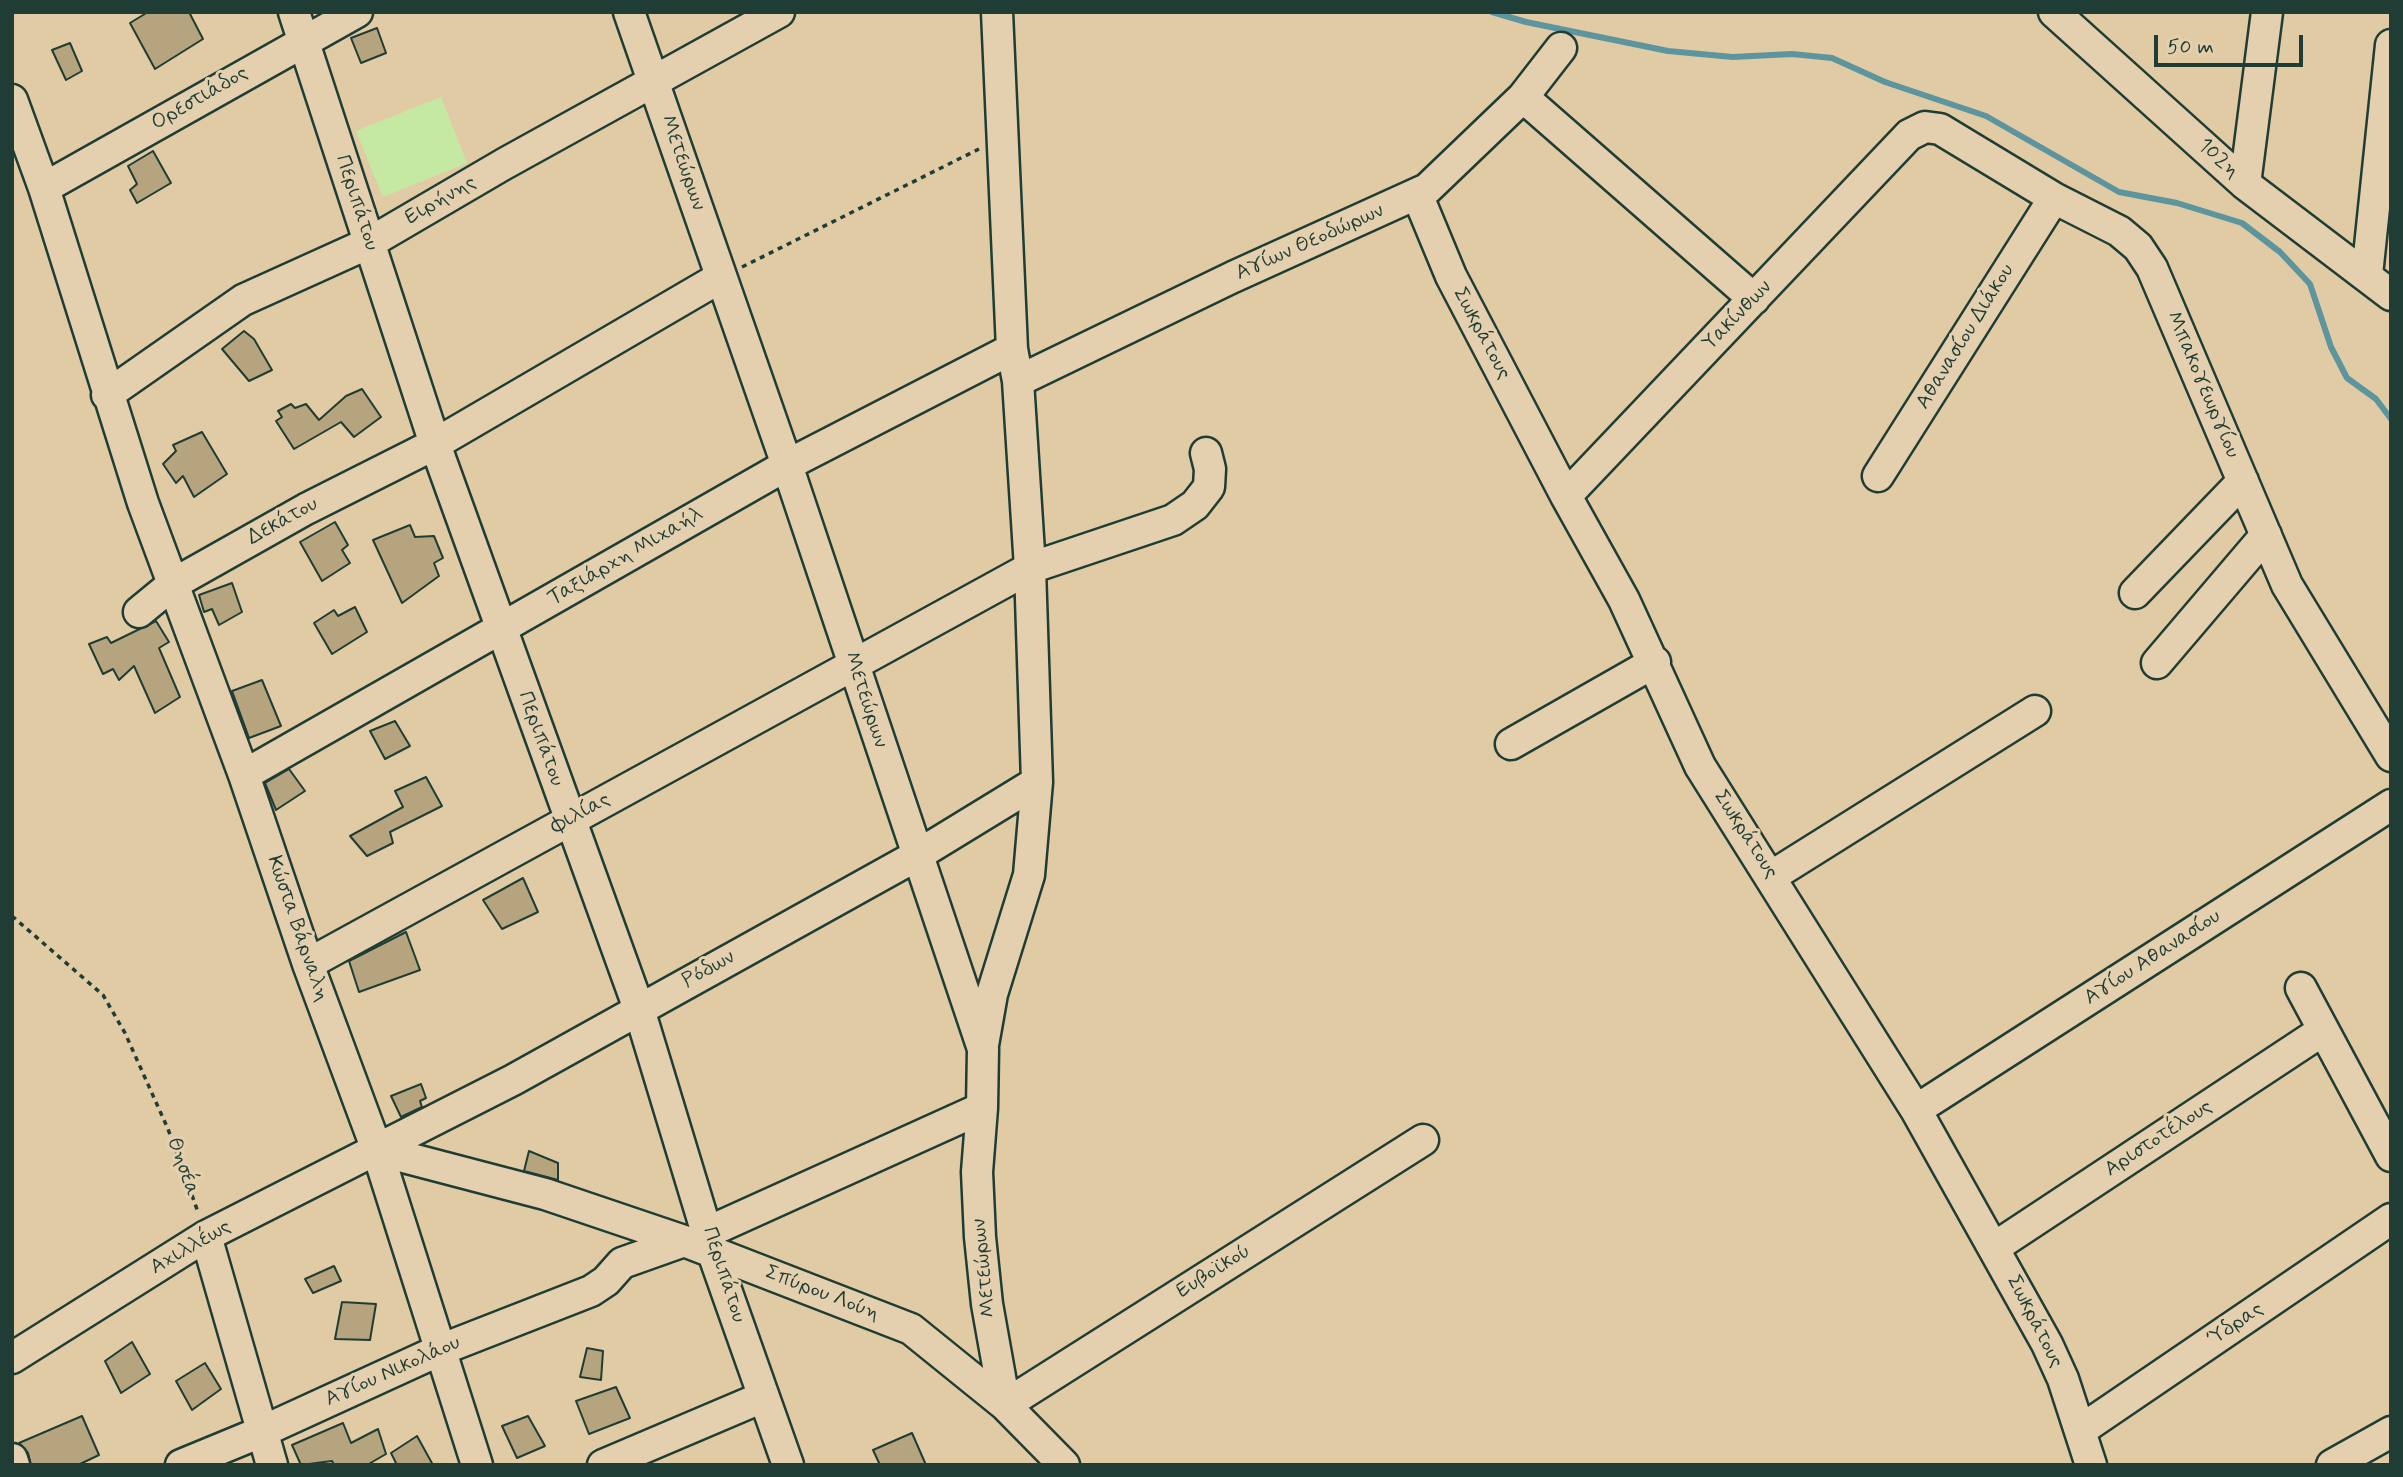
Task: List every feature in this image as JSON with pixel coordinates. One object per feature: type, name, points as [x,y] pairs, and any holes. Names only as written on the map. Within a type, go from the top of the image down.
[{"type":"street","name":"Ορεστιάδος","points":[[44,188],[299,26],[357,12]]},
{"type":"street","name":"Μετεώρων","points":[[629,12],[787,465],[916,856],[983,1049],[977,1172],[980,1237],[987,1304],[1005,1405]]},
{"type":"street","name":"Ειρήνης","points":[[107,396],[243,300],[369,243],[504,164],[655,83],[779,12]]},
{"type":"street","points":[[983,1049],[992,994],[1030,875],[1037,782],[1030,568],[1018,381],[1012,349],[997,12]]},
{"type":"street","name":"102η","points":[[2054,12],[2245,184],[2391,295]]},
{"type":"street","points":[[2245,184],[2267,12]]},
{"type":"street","name":"Περιπάτου","points":[[299,26],[435,443],[499,629],[639,1009],[702,1242],[788,1465]]},
{"type":"street","points":[[2367,275],[2391,45]]},
{"type":"street","name":"Αγίων Θεοδώρων","points":[[1018,381],[1436,183],[1523,97],[1561,48]]},
{"type":"street","points":[[1523,97],[1754,299]]},
{"type":"street","name":"Κώστα Βάρναλη","points":[[12,100],[44,188],[107,396],[244,775],[308,964],[377,1150],[477,1465]]},
{"type":"street","name":"Μπακογεωργίου","points":[[1909,135],[1925,127],[1940,129],[2054,198],[2119,230],[2138,247],[2151,268],[2287,585],[2391,756]]},
{"type":"street","name":"Υακίνθων","points":[[1566,496],[1909,135]]},
{"type":"street","name":"Σωκράτους","points":[[1417,194],[1451,276],[1655,662],[1700,766],[1772,876],[1916,1110],[1995,1247],[2047,1344],[2081,1430],[2091,1465]]},
{"type":"street","name":"Αθανασίου Διάκου","points":[[1878,477],[2054,198]]},
{"type":"street","name":"Δεκάτου","points":[[139,612],[173,584],[306,509],[435,443],[721,277]]},
{"type":"street","name":"Ταξιάρχη Μιχαήλ","points":[[244,775],[787,465],[1012,349]]},
{"type":"street","name":"Φιλίας","points":[[308,964],[1030,568],[1173,520],[1195,505],[1209,486],[1210,468],[1206,453]]},
{"type":"street","points":[[2135,593],[2243,481]]},
{"type":"street","points":[[2157,663],[2266,535]]},
{"type":"street","points":[[1511,744],[1655,662]]},
{"type":"street","points":[[1772,876],[2035,711]]},
{"type":"street","name":"Ρόδων","points":[[377,1150],[513,1080],[916,856],[1037,782]]},
{"type":"street","name":"Αγίου Αθανασίου","points":[[1916,1110],[2391,805]]},
{"type":"street","points":[[2301,988],[2391,1156]]},
{"type":"street","name":"Αριστοτέλους","points":[[1995,1247],[2322,1031]]},
{"type":"street","points":[[702,1242],[982,1108]]},
{"type":"street","name":"Ευβοϊκού","points":[[1005,1405],[1423,1140]]},
{"type":"street","name":"Αχιλλέως","points":[[12,1358],[206,1236],[377,1150]]},
{"type":"street","name":"Σπύρου Λούη","points":[[377,1150],[545,1194],[702,1242],[911,1329],[1005,1405],[1064,1465]]},
{"type":"street","name":"Ύδρας","points":[[2081,1430],[2391,1219]]},
{"type":"street","points":[[206,1236],[272,1465]]},
{"type":"street","name":"Αγίου Νικολάου","points":[[181,1465],[261,1432],[440,1350],[591,1290],[606,1281],[622,1263],[702,1242]]},
{"type":"street","points":[[603,1465],[764,1397]]},
{"type":"street","points":[[2332,1465],[2391,1432]]},
{"type":"street","points":[[12,1459],[14,1465]]},
{"type":"path","points":[[721,277],[1001,138]]},
{"type":"path","name":"Θησέα","points":[[12,916],[103,995],[125,1033],[169,1129],[206,1236]]},
{"type":"green space","points":[[441,97],[467,163],[383,197],[356,131]]},
{"type":"building","points":[[148,12],[189,12],[203,39],[155,69],[130,23]]},
{"type":"building","points":[[377,28],[386,53],[361,63],[351,38]]},
{"type":"building","points":[[70,43],[82,71],[66,80],[52,50]]},
{"type":"building","points":[[153,151],[171,183],[137,203],[130,190],[137,184],[128,166]]},
{"type":"building","points":[[244,331],[254,339],[272,370],[249,381],[222,349]]},
{"type":"building","points":[[362,389],[381,417],[354,437],[341,422],[294,449],[276,421],[282,417],[278,411],[291,404],[295,408],[306,404],[319,420],[346,396]]},
{"type":"building","points":[[202,432],[227,474],[194,497],[183,476],[176,483],[163,464],[176,451],[173,445]]},
{"type":"building","points":[[335,522],[348,545],[342,550],[350,563],[322,581],[300,542]]},
{"type":"building","points":[[410,525],[415,537],[434,536],[443,558],[434,563],[439,576],[402,603],[373,540]]},
{"type":"building","points":[[232,583],[242,612],[219,625],[212,609],[204,612],[199,595]]},
{"type":"building","points":[[355,607],[367,632],[332,654],[314,623],[334,610],[338,616]]},
{"type":"building","points":[[156,621],[169,642],[159,648],[180,697],[155,713],[134,666],[119,680],[113,669],[103,674],[89,644],[107,637],[111,643]]},
{"type":"building","points":[[262,680],[281,726],[249,738],[232,691]]},
{"type":"building","points":[[395,721],[410,746],[385,759],[370,731]]},
{"type":"building","points":[[289,769],[305,791],[276,810],[265,783]]},
{"type":"building","points":[[426,777],[442,806],[390,832],[393,843],[367,856],[350,836],[403,807],[395,791]]},
{"type":"building","points":[[523,878],[538,912],[502,929],[483,900]]},
{"type":"building","points":[[406,932],[420,970],[359,992],[349,961]]},
{"type":"building","points":[[421,1084],[426,1098],[420,1101],[422,1107],[401,1117],[391,1096]]},
{"type":"building","points":[[529,1151],[558,1163],[558,1180],[524,1171]]},
{"type":"building","points":[[334,1266],[341,1281],[313,1293],[305,1279]]},
{"type":"building","points":[[342,1302],[376,1304],[370,1340],[335,1339]]},
{"type":"building","points":[[132,1342],[150,1374],[121,1393],[105,1361]]},
{"type":"building","points":[[587,1348],[603,1351],[601,1380],[580,1377]]},
{"type":"building","points":[[205,1363],[221,1389],[192,1410],[176,1381]]},
{"type":"building","points":[[616,1387],[630,1418],[589,1434],[576,1401]]},
{"type":"building","points":[[82,1416],[99,1455],[78,1465],[31,1465],[28,1453],[19,1443]]},
{"type":"building","points":[[528,1416],[545,1446],[517,1458],[502,1426]]},
{"type":"building","points":[[343,1423],[351,1443],[378,1429],[386,1454],[367,1465],[334,1465],[332,1461],[301,1465],[292,1445]]},
{"type":"building","points":[[912,1433],[926,1465],[880,1465],[873,1450]]},
{"type":"building","points":[[417,1436],[433,1465],[397,1465],[391,1453]]},
{"type":"waterway","points":[[1492,12],[1526,22],[1668,51],[1733,57],[1792,54],[1832,58],[1885,82],[1986,116],[2119,192],[2177,203],[2242,223],[2280,252],[2310,284],[2331,347],[2347,378],[2376,399],[2391,419]]}]
